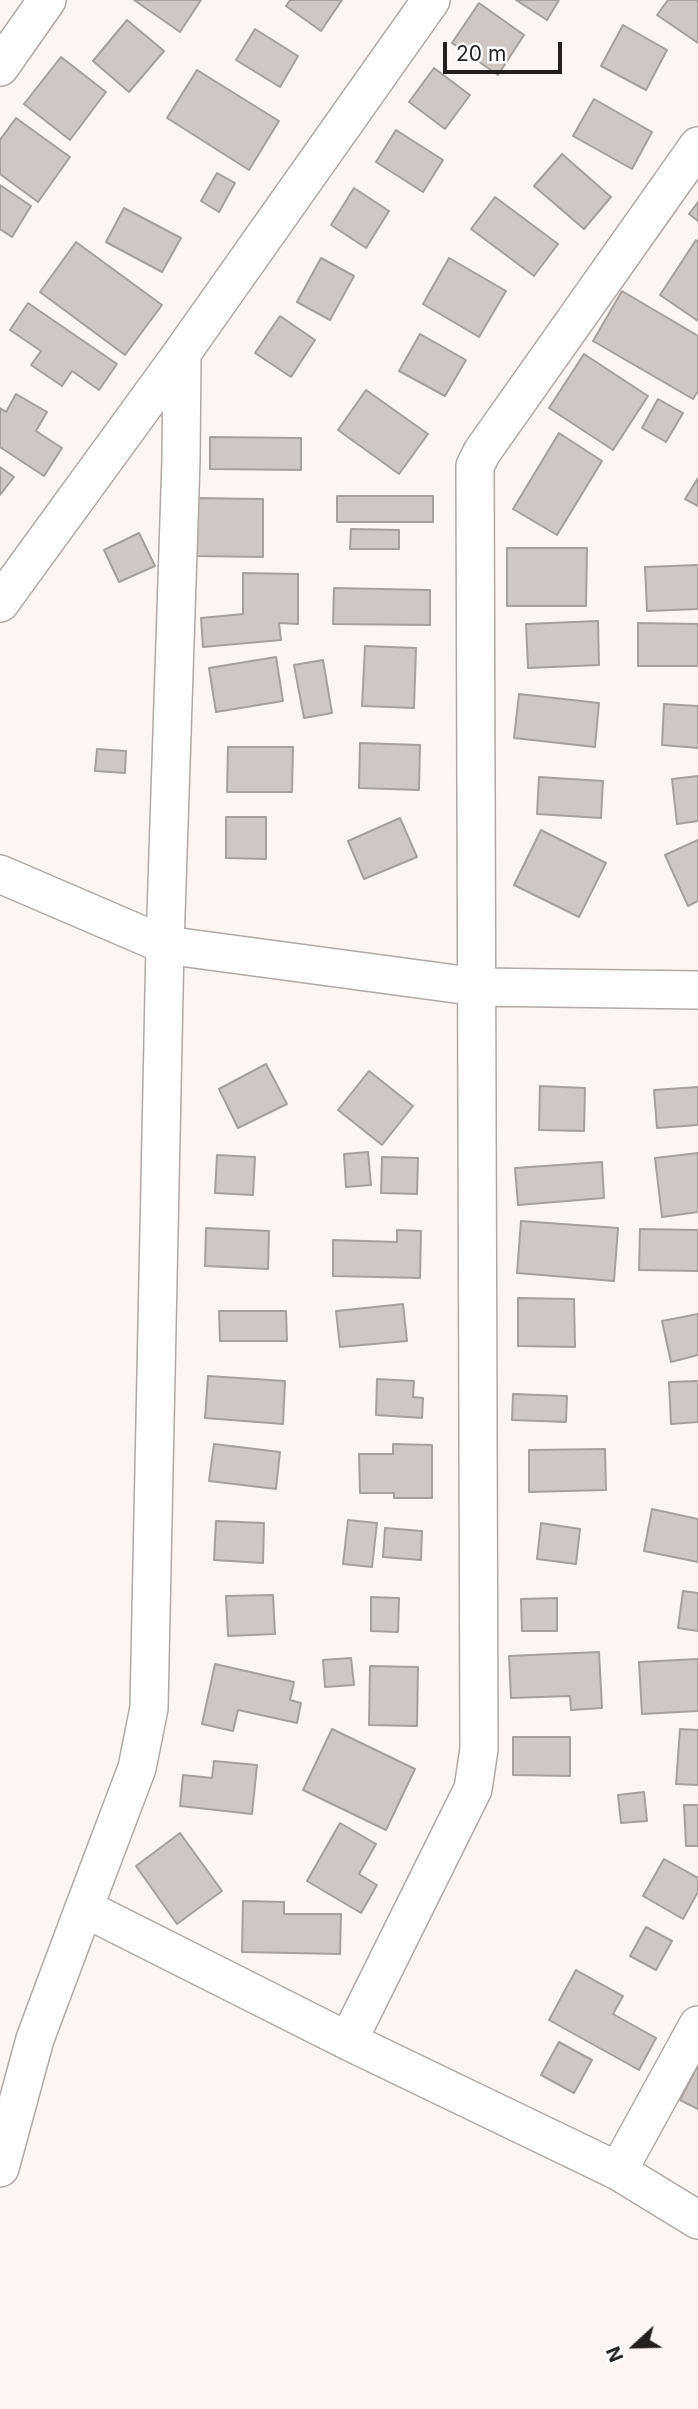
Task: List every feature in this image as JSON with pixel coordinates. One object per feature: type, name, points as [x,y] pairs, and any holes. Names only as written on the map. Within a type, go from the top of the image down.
[{"type":"street","points":[[0,67],[47,0]]},
{"type":"street","points":[[0,603],[431,0]]},
{"type":"street","points":[[348,2041],[473,1789],[479,1749],[475,466],[698,146]]},
{"type":"street","points":[[0,2168],[35,2039],[137,1768],[149,1708],[181,353]]},
{"type":"street","points":[[0,874],[165,944],[478,987],[698,990]]},
{"type":"street","points":[[83,1908],[348,2041],[618,2171],[698,2220]]},
{"type":"street","points":[[618,2171],[698,2025]]},
{"type":"building","points":[[134,0],[201,0],[180,32]]},
{"type":"building","points":[[290,0],[342,0],[321,31],[286,6]]},
{"type":"building","points":[[516,0],[559,0],[547,20]]},
{"type":"building","points":[[668,0],[698,0],[698,43],[657,15]]},
{"type":"building","points":[[479,3],[524,35],[498,75],[452,43]]},
{"type":"building","points":[[127,20],[164,51],[129,92],[93,61]]},
{"type":"building","points":[[623,25],[667,50],[646,90],[601,66]]},
{"type":"building","points":[[255,29],[298,56],[280,87],[236,60]]},
{"type":"building","points":[[61,57],[106,92],[70,140],[24,104]]},
{"type":"building","points":[[434,68],[470,95],[445,129],[409,102]]},
{"type":"building","points":[[197,70],[279,121],[249,170],[167,118]]},
{"type":"building","points":[[594,99],[652,132],[632,169],[573,136]]},
{"type":"building","points":[[16,118],[70,157],[38,202],[0,174],[0,140]]},
{"type":"building","points":[[396,130],[443,160],[423,192],[376,162]]},
{"type":"building","points":[[562,154],[611,197],[584,229],[534,186]]},
{"type":"building","points":[[217,173],[235,183],[219,212],[201,201]]},
{"type":"building","points":[[0,185],[31,206],[12,237],[0,229]]},
{"type":"building","points":[[354,188],[389,211],[366,248],[331,225]]},
{"type":"building","points":[[495,197],[558,244],[534,276],[471,229]]},
{"type":"building","points":[[698,202],[698,221],[689,214]]},
{"type":"building","points":[[124,208],[181,238],[162,272],[106,242]]},
{"type":"building","points":[[696,240],[698,242],[698,321],[660,295]]},
{"type":"building","points":[[76,242],[162,305],[125,355],[40,292]]},
{"type":"building","points":[[321,258],[354,276],[330,320],[297,302]]},
{"type":"building","points":[[449,258],[506,291],[479,337],[423,304]]},
{"type":"building","points":[[622,291],[698,336],[698,391],[693,399],[593,341]]},
{"type":"building","points":[[28,303],[117,364],[99,390],[72,371],[62,386],[31,365],[41,351],[10,330]]},
{"type":"building","points":[[280,316],[315,340],[291,377],[255,353]]},
{"type":"building","points":[[420,334],[466,360],[445,396],[399,371]]},
{"type":"building","points":[[584,354],[648,396],[613,450],[549,408]]},
{"type":"building","points":[[366,390],[428,434],[399,474],[338,430]]},
{"type":"building","points":[[16,394],[47,412],[36,431],[62,448],[44,476],[0,447],[0,408],[6,412]]},
{"type":"building","points":[[658,399],[683,413],[666,442],[642,428]]},
{"type":"building","points":[[559,433],[602,461],[557,535],[513,509]]},
{"type":"building","points":[[210,437],[301,438],[301,470],[210,469]]},
{"type":"building","points":[[0,467],[14,477],[0,495]]},
{"type":"building","points":[[698,478],[698,506],[685,499]]},
{"type":"building","points":[[337,496],[433,496],[433,522],[337,522]]},
{"type":"building","points":[[194,498],[263,499],[263,557],[194,556]]},
{"type":"building","points":[[351,529],[399,530],[399,549],[350,549]]},
{"type":"building","points":[[139,533],[155,566],[119,582],[104,550]]},
{"type":"building","points":[[507,548],[587,548],[586,606],[507,606]]},
{"type":"building","points":[[698,565],[698,609],[647,611],[645,567]]},
{"type":"building","points":[[243,573],[298,574],[298,624],[279,623],[281,640],[203,647],[201,618],[243,614]]},
{"type":"building","points":[[334,588],[430,590],[430,625],[333,624]]},
{"type":"building","points":[[598,621],[599,665],[528,668],[526,624]]},
{"type":"building","points":[[638,623],[698,624],[698,666],[638,666]]},
{"type":"building","points":[[365,646],[416,648],[414,708],[362,706]]},
{"type":"building","points":[[276,657],[283,701],[216,712],[209,668]]},
{"type":"building","points":[[323,660],[332,713],[304,718],[294,665]]},
{"type":"building","points":[[519,694],[599,703],[595,747],[514,738]]},
{"type":"building","points":[[664,704],[698,706],[698,748],[662,745]]},
{"type":"building","points":[[360,743],[420,745],[419,790],[359,788]]},
{"type":"building","points":[[228,747],[293,747],[292,792],[227,792]]},
{"type":"building","points":[[97,749],[126,751],[125,773],[95,771]]},
{"type":"building","points":[[698,776],[698,821],[677,824],[672,779]]},
{"type":"building","points":[[539,777],[603,781],[601,818],[537,814]]},
{"type":"building","points":[[226,817],[266,817],[266,859],[226,858]]},
{"type":"building","points":[[400,818],[417,857],[364,879],[348,841]]},
{"type":"building","points":[[541,830],[606,863],[579,917],[514,885]]},
{"type":"building","points":[[698,840],[698,901],[688,906],[665,855]]},
{"type":"building","points":[[266,1064],[287,1104],[238,1128],[219,1089]]},
{"type":"building","points":[[369,1071],[413,1106],[382,1145],[338,1110]]},
{"type":"building","points":[[540,1086],[585,1088],[584,1131],[539,1130]]},
{"type":"building","points":[[698,1087],[698,1125],[657,1128],[654,1090]]},
{"type":"building","points":[[368,1152],[371,1185],[346,1187],[344,1154]]},
{"type":"building","points":[[698,1153],[698,1212],[662,1217],[655,1158]]},
{"type":"building","points":[[217,1155],[255,1157],[253,1195],[215,1193]]},
{"type":"building","points":[[382,1157],[418,1158],[417,1194],[381,1193]]},
{"type":"building","points":[[602,1162],[604,1198],[518,1205],[515,1168]]},
{"type":"building","points":[[521,1221],[618,1228],[614,1281],[517,1273]]},
{"type":"building","points":[[206,1228],[269,1231],[268,1269],[205,1266]]},
{"type":"building","points":[[640,1229],[698,1230],[698,1271],[639,1270]]},
{"type":"building","points":[[397,1230],[421,1231],[420,1278],[333,1276],[333,1240],[397,1242]]},
{"type":"building","points":[[518,1298],[574,1299],[575,1347],[518,1346]]},
{"type":"building","points":[[403,1304],[407,1341],[340,1347],[336,1311]]},
{"type":"building","points":[[219,1311],[286,1311],[287,1341],[220,1341]]},
{"type":"building","points":[[698,1314],[698,1355],[671,1362],[662,1321]]},
{"type":"building","points":[[208,1376],[285,1381],[283,1424],[205,1418]]},
{"type":"building","points":[[377,1379],[414,1381],[413,1397],[423,1398],[422,1418],[376,1415]]},
{"type":"building","points":[[698,1381],[698,1422],[671,1424],[669,1382]]},
{"type":"building","points":[[513,1394],[567,1396],[566,1422],[512,1420]]},
{"type":"building","points":[[214,1444],[280,1452],[276,1489],[209,1481]]},
{"type":"building","points":[[393,1444],[432,1445],[432,1498],[394,1498],[394,1493],[360,1493],[359,1454],[393,1454]]},
{"type":"building","points":[[605,1449],[606,1490],[529,1492],[529,1450]]},
{"type":"building","points":[[652,1509],[698,1519],[698,1562],[644,1551]]},
{"type":"building","points":[[348,1520],[377,1523],[372,1567],[343,1564]]},
{"type":"building","points":[[216,1521],[264,1523],[263,1563],[214,1560]]},
{"type":"building","points":[[541,1523],[580,1529],[576,1564],[537,1559]]},
{"type":"building","points":[[385,1528],[422,1531],[421,1560],[383,1557]]},
{"type":"building","points":[[683,1591],[698,1593],[698,1631],[678,1628]]},
{"type":"building","points":[[273,1595],[275,1634],[228,1636],[226,1596]]},
{"type":"building","points":[[371,1597],[399,1598],[398,1632],[371,1631]]},
{"type":"building","points":[[557,1598],[557,1631],[522,1631],[521,1599]]},
{"type":"building","points":[[599,1652],[602,1708],[571,1710],[570,1696],[511,1698],[509,1656]]},
{"type":"building","points":[[351,1658],[354,1685],[325,1687],[323,1660]]},
{"type":"building","points":[[698,1659],[698,1711],[642,1714],[639,1662]]},
{"type":"building","points":[[215,1664],[294,1682],[290,1700],[301,1703],[297,1723],[238,1710],[233,1731],[202,1724]]},
{"type":"building","points":[[370,1666],[418,1667],[417,1726],[369,1725]]},
{"type":"building","points":[[332,1729],[415,1769],[386,1830],[303,1790]]},
{"type":"building","points":[[680,1729],[698,1730],[698,1785],[676,1784]]},
{"type":"building","points":[[513,1737],[570,1737],[570,1776],[513,1775]]},
{"type":"building","points":[[214,1761],[257,1765],[252,1814],[180,1806],[183,1775],[212,1778]]},
{"type":"building","points":[[644,1792],[647,1821],[621,1823],[618,1795]]},
{"type":"building","points":[[684,1805],[698,1805],[698,1846],[686,1846]]},
{"type":"building","points":[[340,1823],[376,1844],[359,1874],[377,1885],[361,1913],[307,1881]]},
{"type":"building","points":[[180,1833],[222,1891],[177,1924],[136,1866]]},
{"type":"building","points":[[664,1859],[698,1878],[698,1892],[683,1919],[643,1896]]},
{"type":"building","points":[[243,1901],[284,1902],[284,1914],[341,1914],[340,1954],[242,1952]]},
{"type":"building","points":[[646,1927],[672,1941],[656,1970],[630,1956]]},
{"type":"building","points":[[576,1970],[623,1996],[613,2014],[656,2038],[639,2070],[549,2020]]},
{"type":"building","points":[[559,2042],[592,2060],[574,2093],[541,2075]]},
{"type":"building","points":[[698,2065],[698,2109],[680,2100]]}]
